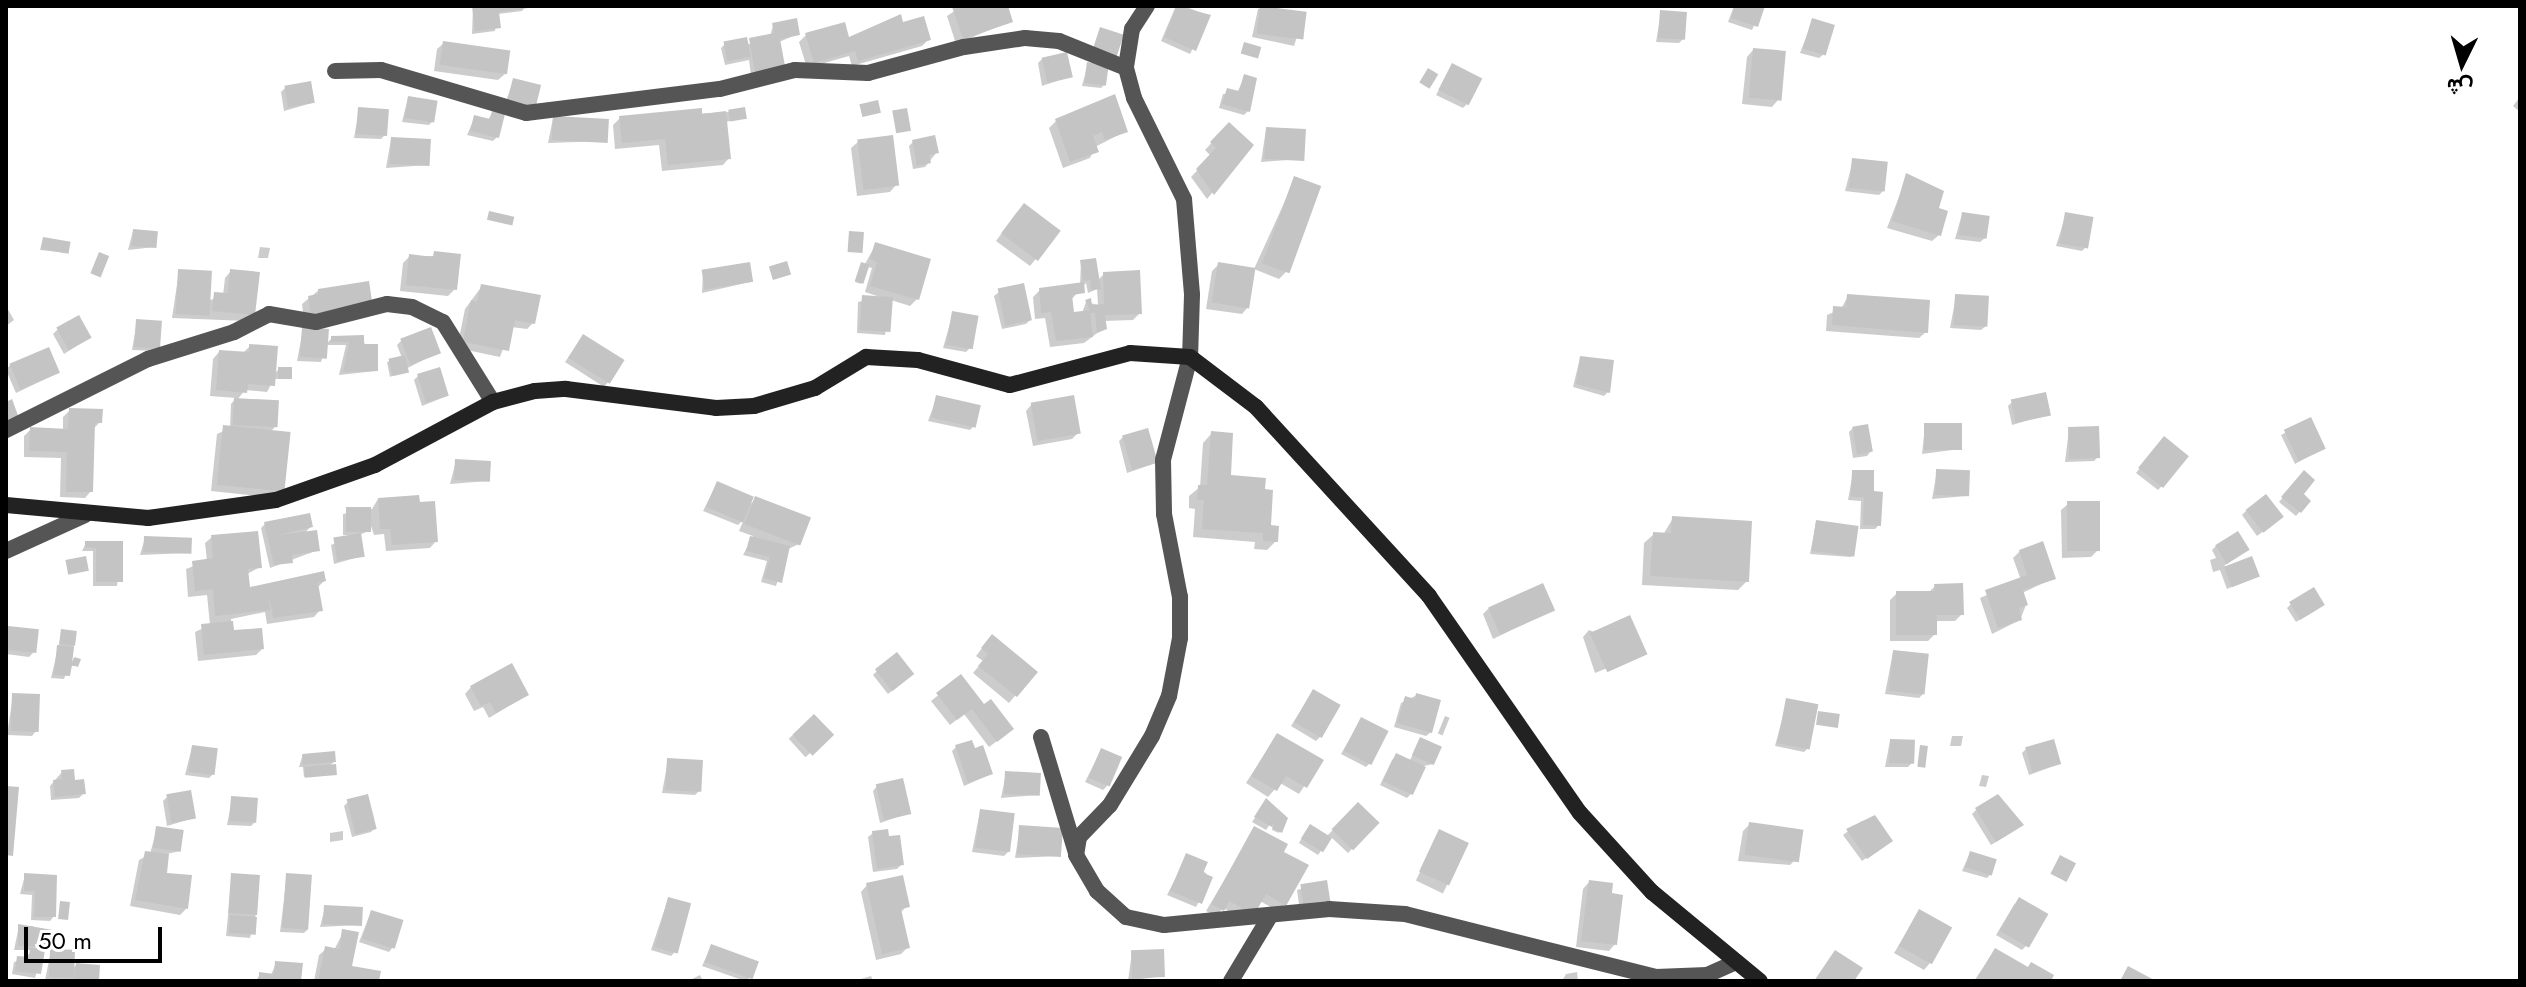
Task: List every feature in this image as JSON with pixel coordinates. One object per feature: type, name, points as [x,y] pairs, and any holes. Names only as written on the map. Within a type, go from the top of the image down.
[{"type":"main road","points":[[6,505],[85,515],[191,515],[276,500],[375,465],[493,402],[566,389],[652,403],[754,406],[815,388],[866,357],[889,356],[1010,385],[1130,353],[1190,357],[1256,407],[1429,596],[1580,813],[1652,892],[1760,981]]},
{"type":"street","points":[[1076,855],[1079,837],[1110,805],[1152,736],[1169,696],[1180,638],[1180,597],[1164,514],[1163,460],[1190,357],[1192,295],[1184,199],[1134,98],[1126,68],[1132,29],[1147,6]]},
{"type":"street","points":[[335,71],[381,70],[526,113],[720,89],[795,70],[868,73],[964,47],[1025,38],[1059,41],[1126,68]]},
{"type":"street","points":[[6,430],[148,359],[234,332],[269,314],[316,322],[387,304],[412,307],[443,322],[493,402]]},
{"type":"street","points":[[6,551],[85,515]]},
{"type":"street","points":[[1041,737],[1076,855],[1097,891],[1126,917],[1164,925],[1329,909],[1405,914],[1656,977],[1707,975],[1736,962]]},
{"type":"street","points":[[1231,981],[1270,916]]},
{"type":"building","points":[[472,6],[528,8],[499,12],[501,28],[475,31]]},
{"type":"building","points":[[1008,6],[1013,22],[963,39],[952,7]]},
{"type":"building","points":[[1177,6],[1211,15],[1196,51],[1164,37]]},
{"type":"building","points":[[1260,6],[1307,12],[1303,40],[1257,34]]},
{"type":"building","points":[[1735,6],[1765,6],[1758,27],[1731,18]]},
{"type":"building","points":[[1660,10],[1687,12],[1685,40],[1658,38]]},
{"type":"building","points":[[901,14],[903,22],[924,16],[931,40],[858,61],[855,51],[814,63],[805,33],[845,22],[849,37]]},
{"type":"building","points":[[797,18],[800,35],[780,39],[785,66],[755,72],[749,38],[774,33],[772,23]]},
{"type":"building","points":[[1812,18],[1835,25],[1826,56],[1803,49]]},
{"type":"building","points":[[1100,27],[1124,35],[1116,59],[1092,51]]},
{"type":"building","points":[[747,37],[751,57],[727,61],[723,42]]},
{"type":"building","points":[[443,41],[510,50],[507,74],[440,65]]},
{"type":"building","points":[[1244,42],[1261,47],[1258,58],[1241,54]]},
{"type":"building","points":[[1753,48],[1786,51],[1782,101],[1749,98]]},
{"type":"building","points":[[1067,52],[1073,77],[1048,83],[1042,58]]},
{"type":"building","points":[[1087,62],[1109,65],[1106,86],[1084,83]]},
{"type":"building","points":[[1452,63],[1482,78],[1469,105],[1438,90]]},
{"type":"building","points":[[1428,68],[1438,74],[1430,89],[1419,83]]},
{"type":"building","points":[[1244,74],[1257,78],[1250,112],[1222,104],[1227,88],[1239,91]]},
{"type":"building","points":[[513,78],[541,85],[536,107],[507,100]]},
{"type":"building","points":[[311,81],[315,103],[288,107],[284,86]]},
{"type":"building","points":[[1115,94],[1128,132],[1105,140],[1102,132],[1093,136],[1099,152],[1070,162],[1055,119]]},
{"type":"building","points":[[408,96],[438,101],[434,122],[405,118]]},
{"type":"building","points":[[878,100],[881,113],[862,117],[859,104]]},
{"type":"building","points":[[358,107],[389,109],[387,136],[356,134]]},
{"type":"building","points":[[745,107],[747,119],[730,122],[728,110]]},
{"type":"building","points":[[702,108],[702,114],[726,111],[731,159],[668,165],[665,139],[622,143],[619,116]]},
{"type":"building","points":[[907,108],[911,131],[896,133],[892,111]]},
{"type":"building","points":[[492,111],[505,114],[499,138],[470,131],[474,115],[490,119]]},
{"type":"building","points":[[553,116],[609,119],[608,143],[552,140]]},
{"type":"building","points":[[1229,122],[1254,145],[1214,195],[1196,169],[1216,148],[1210,142]]},
{"type":"building","points":[[1266,127],[1306,129],[1304,161],[1264,159]]},
{"type":"building","points":[[893,135],[899,186],[863,190],[857,139]]},
{"type":"building","points":[[935,135],[939,153],[929,155],[931,163],[917,166],[912,140]]},
{"type":"building","points":[[391,137],[431,139],[430,166],[390,164]]},
{"type":"building","points":[[1852,158],[1888,162],[1885,192],[1849,188]]},
{"type":"building","points":[[1906,173],[1944,191],[1939,208],[1948,211],[1941,236],[1892,221]]},
{"type":"building","points":[[1294,176],[1321,186],[1289,273],[1262,263]]},
{"type":"building","points":[[1024,203],[1061,231],[1038,261],[1001,233]]},
{"type":"building","points":[[489,211],[514,217],[512,226],[487,220]]},
{"type":"building","points":[[1962,212],[1990,216],[1987,239],[1959,235]]},
{"type":"building","points":[[2065,212],[2094,217],[2088,249],[2059,244]]},
{"type":"building","points":[[133,229],[158,231],[156,248],[132,246]]},
{"type":"building","points":[[849,231],[864,232],[862,253],[848,252]]},
{"type":"building","points":[[43,237],[71,242],[68,254],[41,249]]},
{"type":"building","points":[[875,242],[931,259],[919,300],[870,286],[877,262],[870,259]]},
{"type":"building","points":[[434,251],[461,254],[457,290],[406,285],[409,254],[433,257]]},
{"type":"building","points":[[99,252],[109,256],[101,277],[90,273]]},
{"type":"building","points":[[1096,258],[1101,289],[1091,290],[1090,280],[1083,281],[1080,260]]},
{"type":"building","points":[[787,261],[791,274],[773,280],[769,267]]},
{"type":"building","points":[[750,262],[753,282],[705,289],[702,270]]},
{"type":"building","points":[[861,262],[870,265],[863,284],[855,281]]},
{"type":"building","points":[[1218,262],[1256,268],[1249,308],[1212,302]]},
{"type":"building","points":[[178,269],[212,271],[210,316],[176,314]]},
{"type":"building","points":[[230,269],[260,272],[255,315],[212,311],[214,292],[228,293]]},
{"type":"building","points":[[1140,270],[1142,314],[1105,315],[1107,329],[1097,333],[1095,313],[1090,313],[1093,337],[1056,341],[1051,312],[1041,313],[1039,288],[1084,282],[1085,293],[1072,295],[1074,312],[1090,310],[1085,300],[1091,298],[1092,305],[1104,304],[1103,272]]},
{"type":"building","points":[[369,281],[373,308],[311,317],[308,296],[318,294],[318,289]]},
{"type":"building","points":[[1024,283],[1032,320],[1005,326],[998,289]]},
{"type":"building","points":[[481,284],[541,295],[535,324],[515,320],[509,351],[463,342],[471,300],[477,302]]},
{"type":"building","points":[[1847,294],[1930,300],[1928,333],[1832,325],[1833,306],[1846,307]]},
{"type":"building","points":[[1955,294],[1989,296],[1987,327],[1953,325]]},
{"type":"building","points":[[862,295],[893,297],[890,332],[860,330]]},
{"type":"building","points":[[952,311],[979,316],[973,349],[946,344]]},
{"type":"building","points":[[79,315],[92,338],[69,350],[56,328]]},
{"type":"building","points":[[136,319],[162,321],[160,349],[134,347]]},
{"type":"building","points":[[302,327],[329,329],[327,359],[300,357]]},
{"type":"building","points":[[431,327],[441,353],[410,365],[400,339]]},
{"type":"building","points":[[583,334],[625,360],[610,384],[568,358]]},
{"type":"building","points":[[364,335],[364,344],[378,344],[378,371],[343,372],[349,342],[331,342],[331,336]]},
{"type":"building","points":[[249,344],[278,346],[275,386],[248,384],[247,393],[216,390],[219,350],[249,352]]},
{"type":"building","points":[[49,347],[60,373],[20,390],[9,364]]},
{"type":"building","points":[[405,355],[409,373],[392,376],[388,359]]},
{"type":"building","points":[[1580,356],[1614,360],[1610,393],[1576,384]]},
{"type":"building","points":[[278,367],[292,367],[292,379],[278,379]]},
{"type":"building","points":[[440,367],[449,396],[426,403],[417,374]]},
{"type":"building","points":[[2046,392],[2051,415],[2016,423],[2011,399]]},
{"type":"building","points":[[936,395],[981,405],[976,428],[931,417]]},
{"type":"building","points":[[1074,395],[1081,433],[1037,441],[1031,403]]},
{"type":"building","points":[[234,398],[279,400],[278,427],[233,425]]},
{"type":"building","points":[[12,399],[20,421],[6,426],[6,402]]},
{"type":"building","points":[[69,408],[103,409],[102,423],[95,423],[93,492],[66,492],[67,452],[29,451],[30,427],[68,429]]},
{"type":"building","points":[[2311,417],[2326,449],[2299,461],[2284,430]]},
{"type":"building","points":[[1924,423],[1962,423],[1962,450],[1924,450]]},
{"type":"building","points":[[1868,424],[1873,452],[1857,454],[1852,427]]},
{"type":"building","points":[[223,425],[291,432],[284,492],[217,485]]},
{"type":"building","points":[[2099,426],[2100,458],[2069,459],[2068,427]]},
{"type":"building","points":[[1148,428],[1158,463],[1132,470],[1122,435]]},
{"type":"building","points":[[1211,431],[1233,433],[1231,475],[1266,478],[1265,489],[1273,490],[1271,525],[1279,526],[1278,542],[1263,541],[1263,533],[1202,529],[1204,500],[1197,500],[1198,485],[1207,485]]},
{"type":"building","points":[[2164,436],[2189,456],[2163,488],[2138,468]]},
{"type":"building","points":[[455,459],[491,461],[490,482],[454,480]]},
{"type":"building","points":[[1936,469],[1970,470],[1969,496],[1935,495]]},
{"type":"building","points":[[1852,470],[1874,470],[1874,491],[1883,492],[1881,526],[1863,525],[1864,497],[1851,497]]},
{"type":"building","points":[[2304,470],[2315,480],[2304,494],[2311,501],[2301,513],[2281,497]]},
{"type":"building","points":[[717,481],[754,497],[743,522],[706,507]]},
{"type":"building","points":[[2266,494],[2284,517],[2263,533],[2246,510]]},
{"type":"building","points":[[419,495],[420,502],[435,501],[438,542],[392,545],[390,529],[380,529],[378,498]]},
{"type":"building","points":[[755,496],[811,518],[800,546],[744,524]]},
{"type":"building","points":[[2067,501],[2100,501],[2100,551],[2067,551]]},
{"type":"building","points":[[346,507],[371,507],[371,532],[346,532]]},
{"type":"building","points":[[310,513],[313,527],[278,535],[317,530],[320,551],[292,555],[293,563],[274,565],[264,522]]},
{"type":"building","points":[[1672,516],[1752,521],[1749,582],[1650,576],[1653,532],[1671,533]]},
{"type":"building","points":[[1816,520],[1859,526],[1854,557],[1812,551]]},
{"type":"building","points":[[258,531],[262,568],[248,569],[250,587],[324,571],[326,581],[318,583],[323,611],[273,618],[269,594],[270,610],[215,616],[213,589],[195,591],[192,561],[213,558],[211,535]]},
{"type":"building","points":[[2238,531],[2250,550],[2227,564],[2215,545]]},
{"type":"building","points":[[361,533],[365,557],[337,561],[333,537]]},
{"type":"building","points":[[144,536],[192,538],[191,554],[143,552]]},
{"type":"building","points":[[750,536],[790,546],[782,583],[764,578],[770,557],[746,551]]},
{"type":"building","points":[[85,541],[123,541],[123,582],[96,582],[96,548],[85,547]]},
{"type":"building","points":[[2043,541],[2056,579],[2023,590],[2028,605],[2019,608],[2022,620],[1998,628],[1985,590],[2027,575],[2019,550]]},
{"type":"building","points":[[86,556],[89,571],[68,575],[65,560]]},
{"type":"building","points":[[2252,556],[2260,577],[2232,587],[2224,567]]},
{"type":"building","points":[[1543,583],[1555,610],[1500,635],[1488,607]]},
{"type":"building","points":[[1963,583],[1964,615],[1937,615],[1937,635],[1896,635],[1896,591],[1935,591],[1934,584]]},
{"type":"building","points":[[2314,587],[2325,605],[2300,620],[2289,602]]},
{"type":"building","points":[[1630,615],[1647,654],[1607,672],[1590,633]]},
{"type":"building","points":[[233,621],[234,630],[262,628],[264,649],[204,655],[201,624]]},
{"type":"building","points":[[8,626],[39,629],[36,653],[6,650]]},
{"type":"building","points":[[61,629],[77,631],[75,646],[59,644]]},
{"type":"building","points":[[992,634],[1038,672],[1017,697],[978,666],[988,654],[981,648]]},
{"type":"building","points":[[57,645],[74,647],[72,664],[74,657],[81,659],[78,667],[72,665],[70,676],[54,675]]},
{"type":"building","points":[[1893,650],[1929,654],[1925,695],[1889,691]]},
{"type":"building","points":[[897,652],[914,674],[892,691],[875,669]]},
{"type":"building","points":[[512,663],[529,695],[496,713],[490,702],[481,706],[470,686]]},
{"type":"building","points":[[961,674],[984,704],[991,699],[1014,729],[997,742],[972,709],[957,720],[936,693]]},
{"type":"building","points":[[1313,689],[1341,705],[1322,738],[1294,722]]},
{"type":"building","points":[[12,693],[40,694],[39,732],[11,731]]},
{"type":"building","points":[[1416,693],[1441,700],[1432,733],[1397,723],[1405,696],[1415,699]]},
{"type":"building","points":[[1786,698],[1818,704],[1810,749],[1777,743]]},
{"type":"building","points":[[1818,711],[1840,714],[1838,728],[1816,725]]},
{"type":"building","points":[[814,714],[834,735],[813,756],[792,735]]},
{"type":"building","points":[[1361,717],[1389,731],[1371,765],[1344,751]]},
{"type":"building","points":[[1277,733],[1324,760],[1307,788],[1286,776],[1277,791],[1251,776]]},
{"type":"building","points":[[1420,737],[1442,747],[1434,765],[1412,755]]},
{"type":"building","points":[[1890,739],[1915,740],[1914,764],[1889,763]]},
{"type":"building","points":[[2054,739],[2061,764],[2032,772],[2025,747]]},
{"type":"building","points":[[972,740],[975,748],[983,745],[993,774],[968,783],[955,745]]},
{"type":"building","points":[[192,745],[218,748],[215,775],[189,772]]},
{"type":"building","points":[[1920,745],[1928,746],[1925,768],[1917,767]]},
{"type":"building","points":[[1101,748],[1122,757],[1110,786],[1088,777]]},
{"type":"building","points":[[335,751],[336,762],[303,765],[302,754]]},
{"type":"building","points":[[1396,753],[1426,767],[1413,795],[1383,781]]},
{"type":"building","points":[[667,758],[703,760],[701,792],[665,790]]},
{"type":"building","points":[[336,764],[337,775],[305,778],[304,767]]},
{"type":"building","points":[[74,769],[75,780],[84,779],[86,794],[55,797],[53,780],[62,779],[61,770]]},
{"type":"building","points":[[1005,771],[1041,773],[1040,796],[1004,794]]},
{"type":"building","points":[[903,778],[911,814],[884,820],[876,784]]},
{"type":"building","points":[[6,786],[19,787],[13,856],[6,855]]},
{"type":"building","points":[[191,790],[196,819],[171,823],[166,794]]},
{"type":"building","points":[[368,794],[377,829],[355,834],[347,799]]},
{"type":"building","points":[[1998,794],[2024,825],[1996,842],[1975,808]]},
{"type":"building","points":[[231,796],[258,798],[256,823],[229,821]]},
{"type":"building","points":[[1266,798],[1288,818],[1282,833],[1272,828],[1276,820],[1272,827],[1254,817]]},
{"type":"building","points":[[1358,802],[1380,823],[1353,850],[1332,829]]},
{"type":"building","points":[[980,809],[1015,813],[1010,852],[975,848]]},
{"type":"building","points":[[1875,815],[1893,841],[1867,859],[1846,829]]},
{"type":"building","points":[[1749,822],[1803,830],[1799,862],[1744,855]]},
{"type":"building","points":[[1310,824],[1332,838],[1323,852],[1301,838]]},
{"type":"building","points":[[1019,825],[1063,828],[1061,857],[1017,854]]},
{"type":"building","points":[[156,826],[184,830],[181,852],[153,848]]},
{"type":"building","points":[[1254,826],[1288,844],[1284,852],[1309,865],[1286,906],[1266,894],[1254,915],[1229,901],[1224,911],[1211,904]]},
{"type":"building","points":[[888,829],[889,836],[900,835],[904,865],[877,869],[872,831]]},
{"type":"building","points":[[1439,829],[1469,843],[1449,886],[1419,872]]},
{"type":"building","points":[[145,851],[169,854],[167,873],[192,875],[188,909],[135,900]]},
{"type":"building","points":[[1970,851],[1997,859],[1992,875],[1965,867]]},
{"type":"building","points":[[1186,853],[1208,862],[1203,873],[1213,877],[1202,904],[1170,891]]},
{"type":"building","points":[[2060,855],[2076,863],[2067,882],[2050,874]]},
{"type":"building","points":[[24,873],[57,875],[56,917],[34,917],[35,891],[24,891]]},
{"type":"building","points":[[231,873],[260,875],[257,915],[228,913]]},
{"type":"building","points":[[286,873],[312,875],[308,930],[282,928]]},
{"type":"building","points":[[903,875],[910,907],[901,909],[910,948],[882,954],[866,883]]},
{"type":"building","points":[[1327,880],[1331,905],[1304,909],[1300,884]]},
{"type":"building","points":[[1589,880],[1613,883],[1612,893],[1623,895],[1617,945],[1581,941]]},
{"type":"building","points":[[668,897],[691,903],[678,953],[655,947]]},
{"type":"building","points":[[2019,897],[2048,914],[2029,948],[2000,931]]},
{"type":"building","points":[[60,901],[70,902],[68,920],[58,919]]},
{"type":"building","points":[[324,905],[363,907],[362,926],[323,924]]},
{"type":"building","points":[[1919,909],[1952,927],[1932,964],[1899,946]]},
{"type":"building","points":[[371,910],[404,920],[395,949],[362,939]]},
{"type":"building","points":[[230,915],[257,917],[256,935],[229,933]]},
{"type":"building","points":[[18,924],[53,930],[53,947],[18,946]]},
{"type":"building","points":[[342,929],[359,932],[352,966],[381,971],[379,981],[318,981],[325,946],[339,949]]},
{"type":"building","points":[[711,944],[759,961],[752,979],[705,962]]},
{"type":"building","points":[[30,948],[45,950],[41,974],[15,971],[17,956],[29,957]]},
{"type":"building","points":[[1995,948],[2028,967],[2031,962],[2054,975],[2051,981],[1982,981],[1977,978]]},
{"type":"building","points":[[50,949],[75,950],[74,978],[49,977]]},
{"type":"building","points":[[1164,949],[1165,977],[1132,978],[1131,950]]},
{"type":"building","points":[[1835,950],[1863,968],[1854,981],[1814,981]]},
{"type":"building","points":[[275,961],[303,963],[301,981],[259,981],[259,972],[274,974]]},
{"type":"building","points":[[76,963],[100,965],[99,981],[74,981]]},
{"type":"building","points":[[2128,966],[2156,981],[2120,981]]}]
